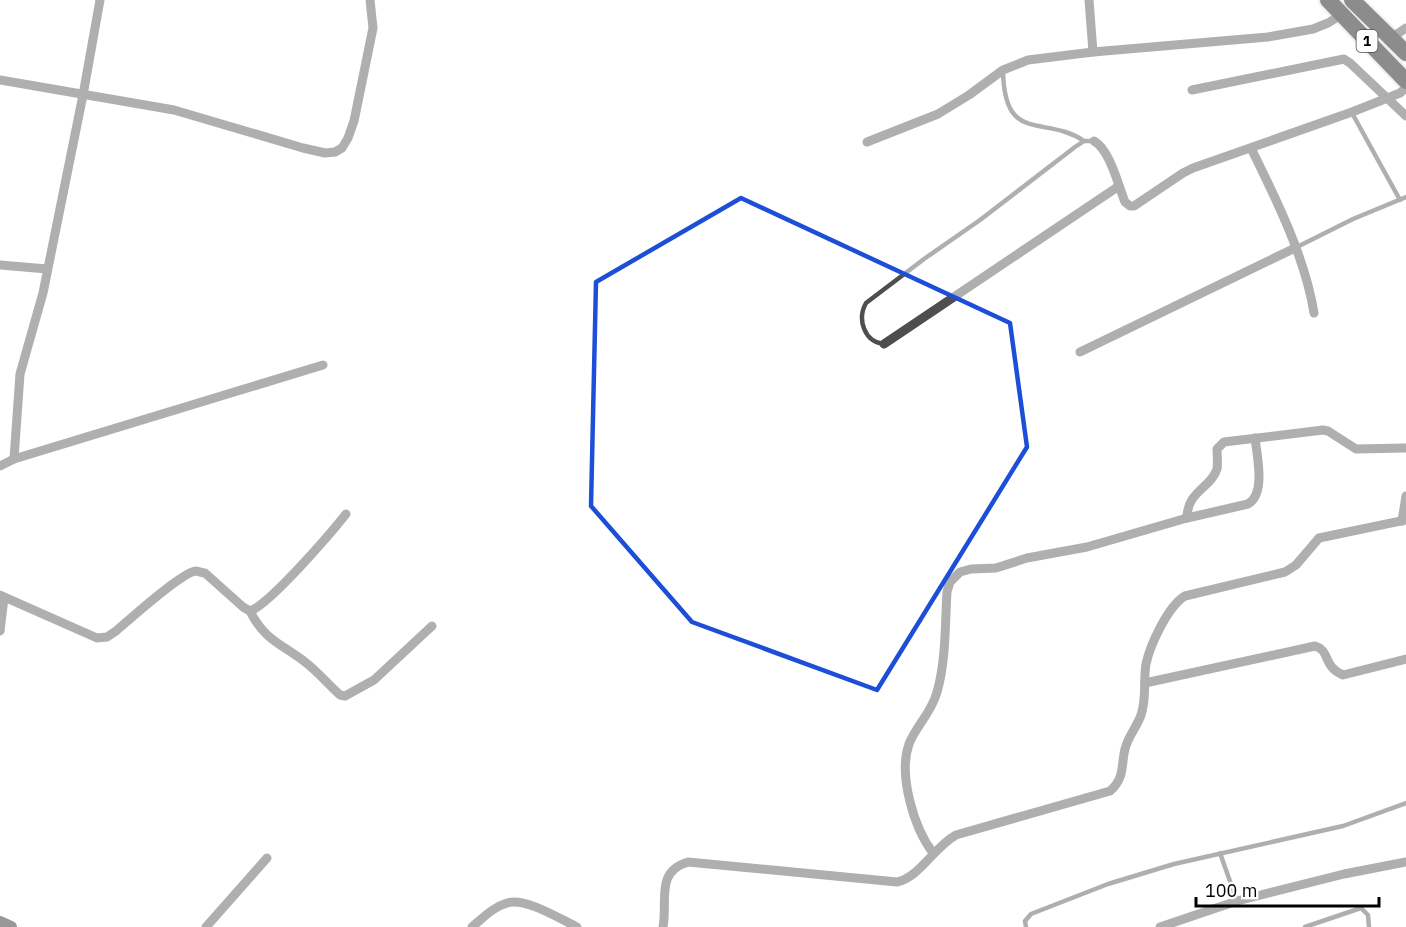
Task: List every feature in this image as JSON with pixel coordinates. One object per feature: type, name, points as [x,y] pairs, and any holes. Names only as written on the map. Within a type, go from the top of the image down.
[{"type":"highway","name":"1","points":[[1328,0],[1406,81]]},
{"type":"highway","name":"1","points":[[1352,0],[1406,53]]},
{"type":"main road","points":[[0,922],[10,927]]},
{"type":"street","points":[[14,459],[20,374],[36,322],[83,95],[100,0]]},
{"type":"street","points":[[0,80],[174,110],[303,148],[325,153],[335,152],[342,148],[354,121],[373,28],[370,0]]},
{"type":"street","points":[[1089,0],[1094,52]]},
{"type":"street","points":[[867,142],[938,114],[1003,70],[1028,60],[1268,37],[1313,28],[1341,15]]},
{"type":"street","points":[[1391,38],[1406,28]]},
{"type":"street","points":[[1192,90],[1344,60],[1406,116]]},
{"type":"street","points":[[1089,141],[1100,144],[1105,151],[1125,202],[1134,206],[1183,173],[1352,112],[1388,98],[1406,88]]},
{"type":"street","points":[[1251,148],[1269,185],[1307,278],[1314,313]]},
{"type":"street","points":[[884,344],[1119,186]]},
{"type":"street","points":[[1080,352],[1294,248]]},
{"type":"street","points":[[0,265],[47,269]]},
{"type":"street","points":[[0,466],[14,459],[323,365]]},
{"type":"street","points":[[1187,518],[1187,510],[1194,496],[1216,471],[1217,449],[1224,442],[1323,430],[1329,431],[1356,449],[1406,448]]},
{"type":"street","points":[[933,853],[916,821],[908,795],[905,766],[908,746],[937,696],[947,592],[955,575],[971,569],[996,568],[1028,558],[1087,547],[1187,518],[1248,504],[1256,498],[1259,485],[1255,438]]},
{"type":"street","points":[[663,927],[666,905],[665,882],[669,873],[678,865],[688,862],[897,882],[909,877],[946,840],[956,835],[1110,791],[1121,778],[1124,749],[1141,716],[1145,665],[1167,615],[1180,599],[1285,572],[1296,565],[1319,538],[1404,520],[1406,496]]},
{"type":"street","points":[[250,611],[258,609],[328,537],[346,514]]},
{"type":"street","points":[[0,631],[2,597],[97,638],[107,637],[189,573],[197,571],[205,573],[250,611],[256,623],[274,642],[306,662],[340,695],[345,696],[353,694],[374,680],[432,626]]},
{"type":"street","points":[[1145,683],[1315,646],[1323,650],[1333,670],[1343,675],[1406,659]]},
{"type":"street","points":[[206,927],[267,858]]},
{"type":"street","points":[[1160,927],[1237,901],[1344,874],[1406,862]]},
{"type":"street","points":[[472,927],[496,908],[509,902],[522,903],[541,909],[577,927]]},
{"type":"lane","points":[[1003,70],[1003,87],[1009,106],[1017,118],[1025,123],[1089,141]]},
{"type":"lane","points":[[1352,112],[1400,200]]},
{"type":"lane","points":[[884,344],[877,343],[870,338],[864,329],[861,317],[866,303],[1089,141]]},
{"type":"lane","points":[[1294,248],[1353,219],[1406,198]]},
{"type":"lane","points":[[1026,927],[1025,921],[1031,914],[1098,888],[1174,864],[1342,826],[1406,803]]},
{"type":"lane","points":[[1220,853],[1237,901]]},
{"type":"lane","points":[[1305,927],[1361,908],[1368,915],[1369,927]]},
{"type":"highlighted area","points":[[741,198],[1010,323],[1027,447],[877,690],[692,622],[591,506],[596,282]]}]
